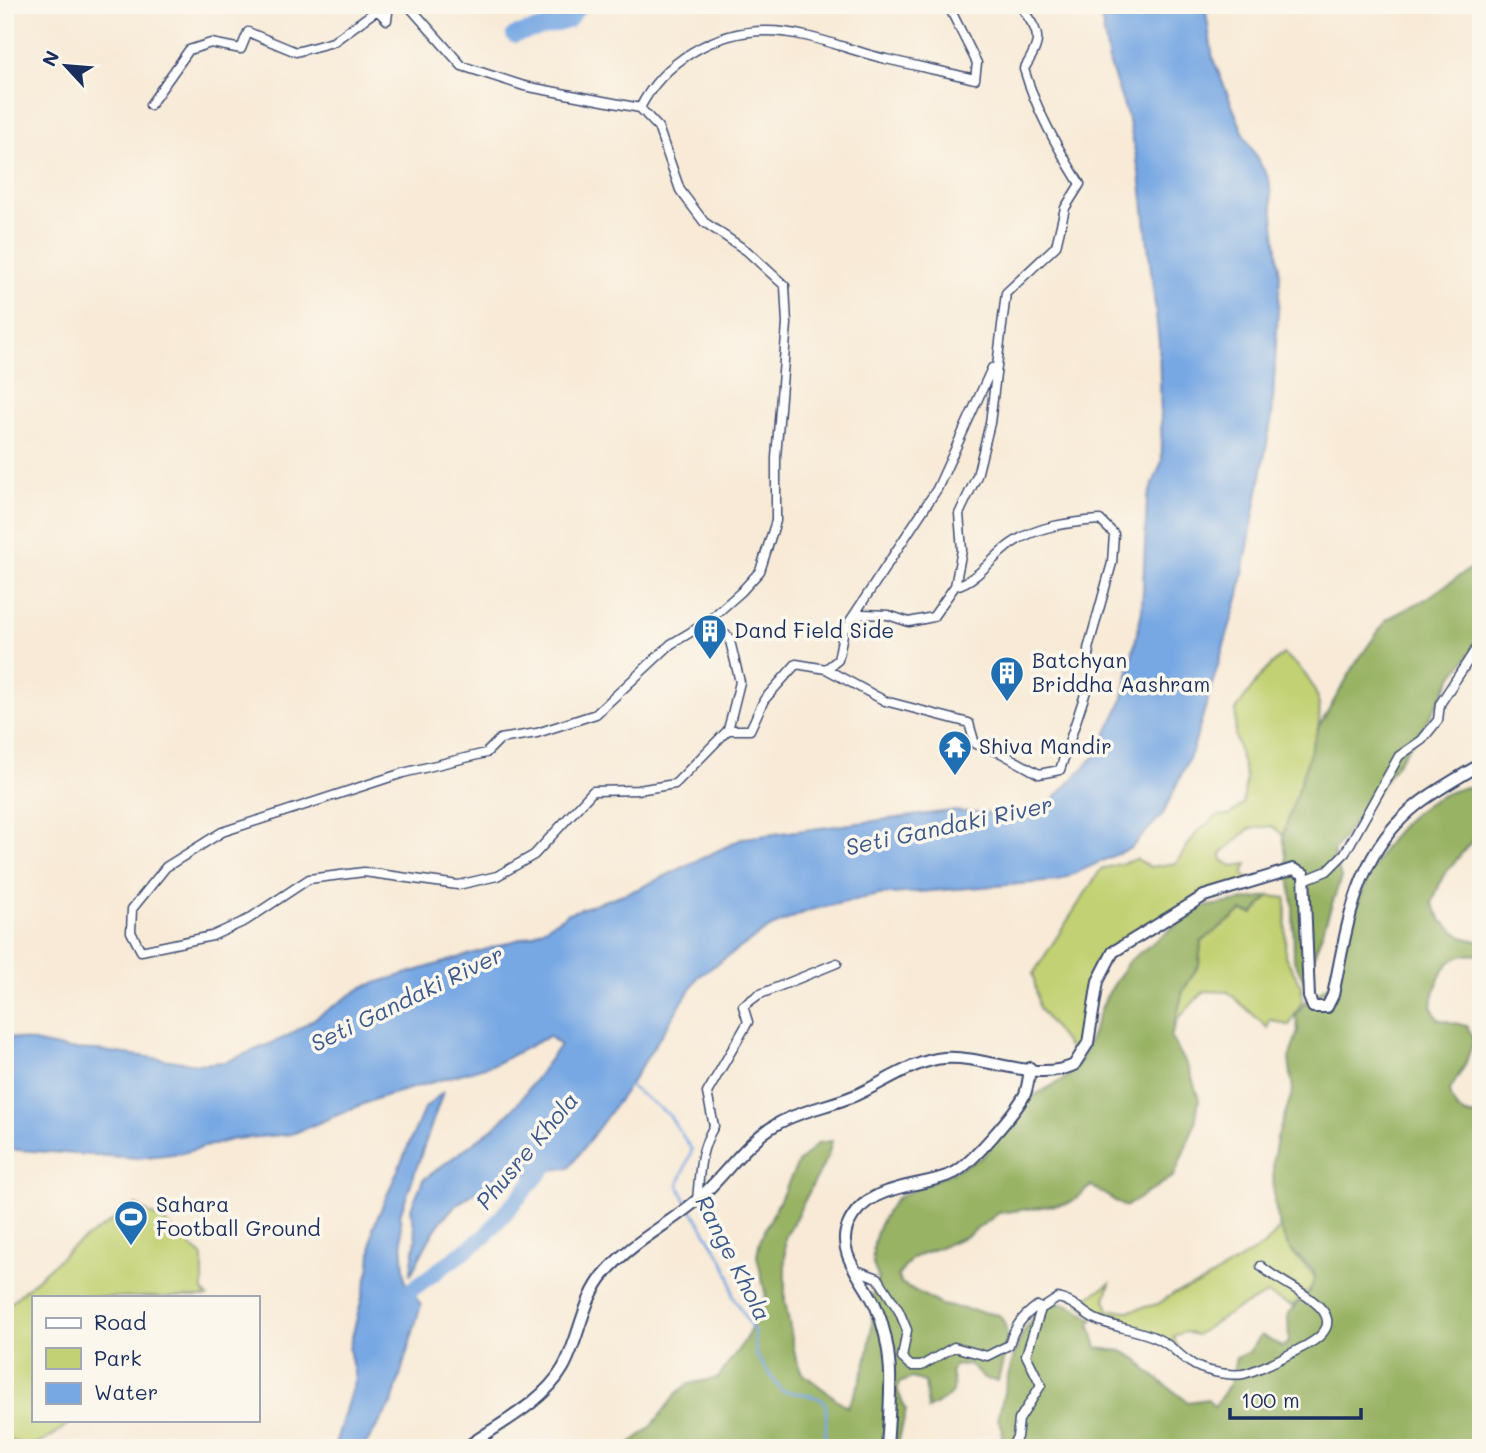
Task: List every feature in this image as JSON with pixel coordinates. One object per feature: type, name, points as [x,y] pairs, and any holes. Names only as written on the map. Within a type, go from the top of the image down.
[{"type":"main road","points":[[465,1448],[532,1402],[553,1382],[576,1342],[591,1295],[605,1273],[654,1230],[697,1200],[736,1157],[774,1126],[855,1095],[930,1060],[944,1058],[1049,1071],[1067,1068],[1080,1059],[1088,1043],[1101,971],[1121,946],[1168,920],[1193,902],[1219,889],[1293,869],[1299,870],[1307,879],[1309,997],[1313,1007],[1323,1009],[1334,995],[1349,910],[1373,857],[1400,821],[1418,805],[1481,764]]},
{"type":"main road","points":[[887,1448],[890,1346],[876,1305],[848,1258],[848,1226],[860,1207],[883,1193],[956,1172],[997,1133],[1025,1093],[1030,1068]]},
{"type":"street","points":[[150,105],[189,50],[211,43],[241,49],[248,32],[296,52],[333,42],[377,10],[387,20],[389,5]]},
{"type":"street","points":[[408,5],[462,66],[524,86],[640,108],[658,127],[680,190],[704,222],[747,251],[785,286],[787,324],[776,457],[776,521],[760,571],[706,623],[670,644],[596,714],[537,733],[500,739],[486,753],[403,773],[222,832],[166,867],[132,909],[131,932],[141,951],[212,936],[247,920],[309,879],[364,872],[458,885],[498,876],[534,855],[593,790],[638,790],[675,783],[728,730],[740,682],[729,637],[706,623]]},
{"type":"street","points":[[640,108],[648,93],[681,57],[739,34],[766,31],[807,37],[975,79],[977,63],[948,5]]},
{"type":"street","points":[[844,629],[862,614],[888,615],[909,622],[933,617],[955,586],[962,550],[959,514],[977,476],[990,423],[1006,293],[1056,246],[1065,208],[1080,184],[1052,139],[1028,80],[1024,68],[1039,44],[1038,32],[1020,5]]},
{"type":"street","points":[[826,669],[838,660],[844,629],[937,489],[996,359]]},
{"type":"street","points":[[728,730],[750,730],[764,700],[796,664],[826,669],[885,701],[969,723],[975,744],[1001,753],[1038,774],[1060,770],[1092,673],[1088,649],[1112,563],[1114,534],[1100,520],[1073,522],[1026,535],[1009,545],[967,583],[955,586]]},
{"type":"street","points":[[1307,879],[1327,871],[1346,853],[1399,756],[1422,740],[1438,720],[1440,704],[1481,641]]},
{"type":"street","points":[[697,1200],[700,1159],[714,1126],[707,1093],[748,1022],[743,1006],[758,995],[837,962]]},
{"type":"street","points":[[1011,1448],[1017,1437],[1018,1420],[1041,1385],[1026,1355],[1041,1309],[1058,1298],[1075,1302],[1094,1318],[1163,1341],[1201,1369],[1242,1374],[1304,1347],[1316,1339],[1326,1324],[1325,1310],[1318,1301],[1277,1280],[1261,1266]]},
{"type":"street","points":[[856,1270],[878,1278],[899,1311],[907,1330],[902,1358],[911,1366],[921,1366],[954,1347],[987,1356],[1009,1345],[1013,1331],[1025,1315],[1037,1306],[1041,1309]]},
{"type":"green space","points":[[1481,561],[1481,640],[1452,677],[1427,722],[1333,852],[1341,878],[1305,982],[1294,961],[1293,904],[1283,835],[1318,728],[1356,663],[1387,619],[1426,599]]},
{"type":"green space","points":[[1283,654],[1310,682],[1319,705],[1319,718],[1313,751],[1283,835],[1271,826],[1249,829],[1221,854],[1223,861],[1233,866],[1247,864],[1243,874],[1250,881],[1201,892],[1174,916],[1107,949],[1083,998],[1080,1048],[1069,1048],[1039,1008],[1033,974],[1101,869],[1137,859],[1149,867],[1176,863],[1197,832],[1217,816],[1230,815],[1243,804],[1246,777],[1235,736],[1236,710],[1263,673]]},
{"type":"green space","points":[[1466,787],[1481,791],[1481,830],[1443,876],[1432,903],[1442,921],[1462,937],[1481,942],[1481,955],[1459,957],[1451,961],[1440,976],[1431,1006],[1438,1019],[1467,1026],[1474,1039],[1465,1065],[1450,1090],[1453,1102],[1459,1110],[1468,1115],[1481,1116],[1481,1448],[1000,1448],[1003,1430],[998,1419],[1010,1367],[1025,1330],[1036,1315],[1049,1306],[1065,1304],[1076,1308],[1093,1320],[1090,1324],[1097,1348],[1122,1351],[1139,1360],[1146,1370],[1188,1402],[1208,1399],[1214,1407],[1230,1384],[1236,1358],[1249,1352],[1261,1335],[1282,1347],[1289,1342],[1288,1313],[1310,1292],[1315,1277],[1313,1270],[1289,1248],[1280,1228],[1274,1201],[1273,1161],[1277,1138],[1293,1090],[1289,1059],[1298,1031],[1296,1016],[1304,1003],[1337,979],[1352,920],[1363,890],[1392,837],[1413,815],[1437,798]]},
{"type":"green space","points":[[1269,896],[1286,898],[1285,956],[1301,986],[1303,999],[1289,1026],[1270,1019],[1268,1028],[1228,992],[1204,991],[1178,1019],[1171,1037],[1183,991],[1199,965],[1201,942],[1242,911],[1253,914]]},
{"type":"green space","points":[[1269,896],[1253,914],[1242,911],[1201,942],[1199,965],[1183,991],[1171,1037],[1189,1069],[1199,1099],[1195,1124],[1174,1176],[1125,1207],[1091,1186],[1070,1203],[999,1213],[967,1236],[912,1258],[898,1276],[901,1283],[941,1305],[999,1315],[1004,1322],[1007,1338],[998,1381],[984,1379],[969,1364],[954,1366],[950,1396],[928,1409],[925,1382],[912,1378],[899,1383],[897,1390],[906,1410],[897,1448],[625,1448],[651,1427],[677,1393],[688,1384],[718,1378],[745,1340],[766,1296],[757,1256],[760,1240],[798,1163],[818,1143],[832,1141],[828,1156],[785,1238],[785,1301],[796,1360],[802,1373],[847,1407],[860,1380],[868,1352],[873,1291],[878,1278],[873,1263],[876,1237],[882,1220],[897,1198],[981,1158],[1012,1123],[1028,1099],[1066,1078],[1084,1055],[1105,999],[1128,962],[1198,908]]},
{"type":"green space","points":[[136,1205],[166,1223],[203,1257],[203,1291],[207,1296],[32,1296],[32,1422],[70,1422],[42,1442],[16,1442],[5,1438],[5,1308],[71,1248]]},
{"type":"green space","points":[[1280,1228],[1289,1248],[1314,1276],[1315,1281],[1305,1295],[1292,1306],[1267,1294],[1233,1311],[1196,1335],[1185,1332],[1173,1336],[1178,1348],[1158,1336],[1095,1316],[1079,1303],[1110,1283],[1105,1299],[1109,1310],[1129,1311],[1158,1304],[1173,1294],[1201,1283],[1266,1244]]},
{"type":"water","name":"Seti Gandaki River","points":[[1099,5],[1205,5],[1213,59],[1245,137],[1269,179],[1280,276],[1272,416],[1239,595],[1192,752],[1163,814],[1131,848],[1058,881],[878,895],[810,910],[769,928],[698,977],[629,1086],[569,1168],[516,1176],[468,1196],[437,1226],[410,1276],[416,1238],[411,1208],[423,1180],[497,1125],[518,1103],[560,1045],[549,1036],[495,1064],[378,1098],[292,1134],[234,1139],[182,1153],[137,1158],[5,1149],[5,1036],[67,1049],[96,1050],[198,1064],[226,1062],[286,1037],[363,987],[533,935],[569,913],[638,889],[744,838],[950,811],[1020,815],[1047,806],[1096,755],[1122,702],[1142,611],[1147,499],[1162,461],[1159,342],[1141,182],[1129,121],[1109,62]]},
{"type":"water","points":[[443,1092],[400,1215],[405,1282],[421,1305],[392,1403],[363,1448],[334,1448],[355,1378],[349,1349],[370,1266],[373,1228],[424,1109]]},
{"type":"waterway","points":[[514,35],[568,21],[580,5]]},
{"type":"waterway","name":"Range Khola","points":[[627,1084],[669,1115],[692,1150],[678,1185],[688,1205]]},
{"type":"waterway","name":"Phusre Khola","points":[[402,1309],[411,1290],[484,1237],[555,1156]]},
{"type":"waterway","name":"Range Khola","points":[[692,1210],[721,1257],[730,1277],[733,1296],[754,1331],[756,1355],[782,1391],[812,1396],[824,1403],[825,1448]]},
{"type":"place","name":"Dand Field Side","points":[[710,661]]},
{"type":"place","name":"Batchyan Briddha Aashram","points":[[1007,703]]},
{"type":"place","name":"Shiva Mandir","points":[[955,777]]},
{"type":"place","name":"Sahara Football Ground","points":[[131,1247]]}]
